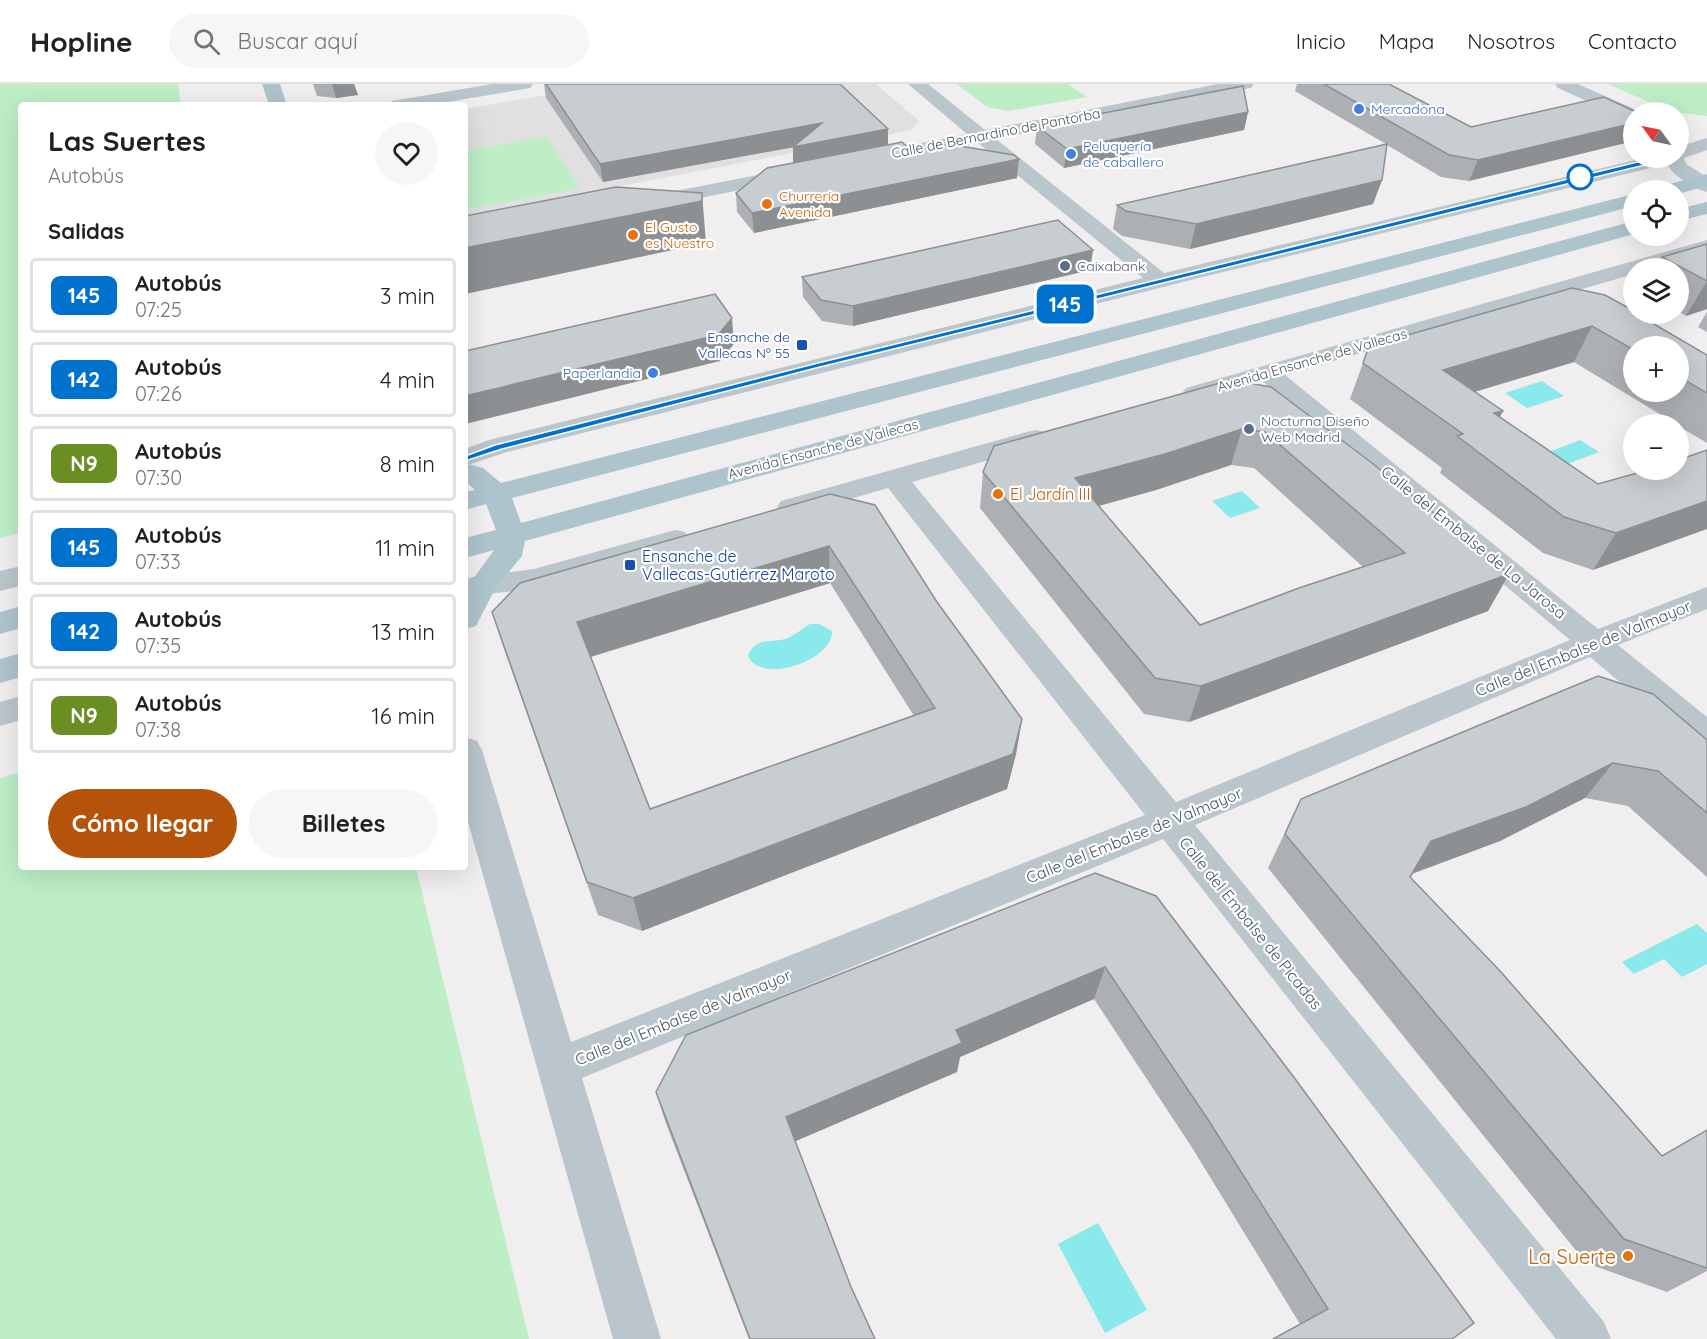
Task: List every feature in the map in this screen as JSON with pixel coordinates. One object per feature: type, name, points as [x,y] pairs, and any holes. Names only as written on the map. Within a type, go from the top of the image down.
[{"type":"main road","points":[[271,84],[277,102]]},
{"type":"main road","points":[[1689,186],[1705,183]]},
{"type":"main road","points":[[468,500],[1623,203]]},
{"type":"main road","points":[[1689,212],[1707,208]]},
{"type":"main road","name":"Avenida Ensanche de Vallecas","points":[[468,547],[1623,230]]},
{"type":"main road","points":[[468,472],[496,493],[512,536],[507,556],[474,588],[468,608]]},
{"type":"main road","points":[[0,622],[18,618]]},
{"type":"main road","points":[[0,671],[18,666]]},
{"type":"street","points":[[416,102],[524,84]]},
{"type":"street","points":[[917,84],[1160,281]]},
{"type":"street","name":"Calle de Bernardino de Pantorba","points":[[851,162],[1245,84]]},
{"type":"street","points":[[1564,84],[1623,111]]},
{"type":"street","points":[[1689,135],[1707,138]]},
{"type":"street","points":[[1689,150],[1707,144]]},
{"type":"street","points":[[468,457],[630,413],[1625,168]]},
{"type":"street","points":[[1680,168],[1705,183]]},
{"type":"street","points":[[630,206],[817,169]]},
{"type":"street","name":"Avenida Ensanche de Vallecas","points":[[1178,398],[1707,246]]},
{"type":"street","name":"Calle del Embalse de La Jarosa","points":[[1267,373],[1707,736]]},
{"type":"street","points":[[769,513],[1064,430]]},
{"type":"street","name":"Calle del Embalse de Picadas","points":[[894,478],[1587,1339]]},
{"type":"street","points":[[474,588],[534,579],[700,532]]},
{"type":"street","points":[[0,581],[18,577]]},
{"type":"street","name":"Calle del Embalse de Valmayor","points":[[559,1067],[1168,821],[1707,597]]},
{"type":"street","points":[[0,714],[18,709]]},
{"type":"street","points":[[468,760],[638,1339]]},
{"type":"shaded area","points":[[610,84],[876,84],[919,121],[912,130],[468,215],[468,108]]},
{"type":"green space","points":[[0,84],[178,84],[181,102],[18,102],[18,534],[0,538]]},
{"type":"green space","points":[[957,84],[1068,84],[1087,97],[1009,111],[987,107]]},
{"type":"green space","points":[[1608,84],[1707,84],[1707,116],[1689,114],[1689,102],[1649,102]]},
{"type":"green space","points":[[546,136],[580,188],[468,209],[468,150]]},
{"type":"green space","points":[[18,773],[18,870],[417,870],[529,1339],[0,1339],[0,778]]},
{"type":"water","points":[[1542,381],[1564,396],[1527,408],[1505,393]]},
{"type":"water","points":[[1580,440],[1599,452],[1562,466],[1544,454]]},
{"type":"water","points":[[1242,491],[1260,508],[1230,518],[1212,501]]},
{"type":"water","points":[[810,624],[819,624],[832,631],[830,641],[822,651],[810,659],[781,669],[767,669],[756,665],[748,656],[754,646],[759,643],[789,638]]},
{"type":"water","points":[[1697,924],[1707,933],[1707,964],[1682,977],[1664,959],[1634,974],[1622,962]]},
{"type":"water","points":[[1098,1223],[1147,1310],[1105,1333],[1058,1244]]},
{"type":"building","points":[[546,84],[840,84],[888,129],[793,147],[822,123],[600,164]]},
{"type":"building","points":[[1324,84],[1389,84],[1471,127],[1604,97],[1623,106],[1623,126],[1478,160],[1449,155]]},
{"type":"building","points":[[1243,86],[1248,112],[1067,149],[1037,126]]},
{"type":"building","points":[[902,142],[912,151],[948,144],[1014,155],[1019,159],[752,213],[736,193],[767,168]]},
{"type":"building","points":[[1387,144],[1382,180],[1196,224],[1126,211],[1117,205]]},
{"type":"building","points":[[616,187],[702,193],[702,201],[468,247],[468,215]]},
{"type":"building","points":[[1058,220],[1093,250],[853,306],[821,300],[802,277]]},
{"type":"building","points":[[1707,244],[1707,281],[1689,271],[1689,258],[1662,257]]},
{"type":"building","points":[[1572,288],[1605,295],[1623,305],[1623,324],[1654,324],[1675,336],[1623,336],[1623,344],[1592,326],[1443,370],[1503,411],[1494,413],[1598,484],[1623,477],[1623,480],[1689,480],[1689,456],[1707,450],[1707,501],[1616,533],[1564,517],[1457,436],[1463,434],[1363,363],[1369,346]]},
{"type":"building","points":[[715,294],[732,318],[718,335],[468,395],[468,350]]},
{"type":"building","points":[[1689,344],[1707,355],[1707,393],[1689,382]]},
{"type":"building","points":[[1231,380],[1271,387],[1372,463],[1509,574],[1201,686],[1155,678],[983,472],[994,446]],"holes":[[[1242,429],[1265,432],[1405,553],[1299,588],[1200,625],[1075,478],[1165,454]]]},
{"type":"building","points":[[830,494],[875,505],[937,602],[1022,719],[1013,754],[633,898],[587,882],[492,612],[520,583]],"holes":[[[829,546],[935,708],[650,809],[577,622]]]},
{"type":"building","points":[[1598,676],[1653,694],[1707,740],[1707,813],[1658,771],[1613,763],[1526,807],[1431,841],[1410,877],[1501,972],[1662,1156],[1707,1130],[1707,1268],[1624,1239],[1285,834],[1301,799]]},
{"type":"building","points":[[1095,873],[1156,896],[1293,1076],[1474,1323],[1452,1339],[1273,1339],[1328,1309],[1207,1118],[1105,967],[956,1030],[962,1043],[786,1117],[851,1287],[875,1339],[750,1339],[656,1092],[686,1035]]},
{"type":"bus line","name":"145","points":[[468,457],[498,447],[814,366],[1623,167]]},
{"type":"place","name":"Mercadona","points":[[1359,109]]},
{"type":"place","name":"Peluquería de caballero","points":[[1071,154]]},
{"type":"place","name":"Churrería Avenida","points":[[767,204]]},
{"type":"place","name":"El Gusto es Nuestro","points":[[633,235]]},
{"type":"place","name":"Caixabank","points":[[1065,266]]},
{"type":"place","name":"Ensanche de Vallecas Nº 55","points":[[802,345]]},
{"type":"place","name":"Paperlandia","points":[[653,373]]},
{"type":"place","name":"Nocturna Diseño Web Madrid","points":[[1249,429]]},
{"type":"place","name":"El Jardín III","points":[[998,494]]},
{"type":"place","name":"Ensanche de Vallecas-Gutiérrez Maroto","points":[[630,565]]},
{"type":"place","name":"La Suerte","points":[[1628,1256]]}]
